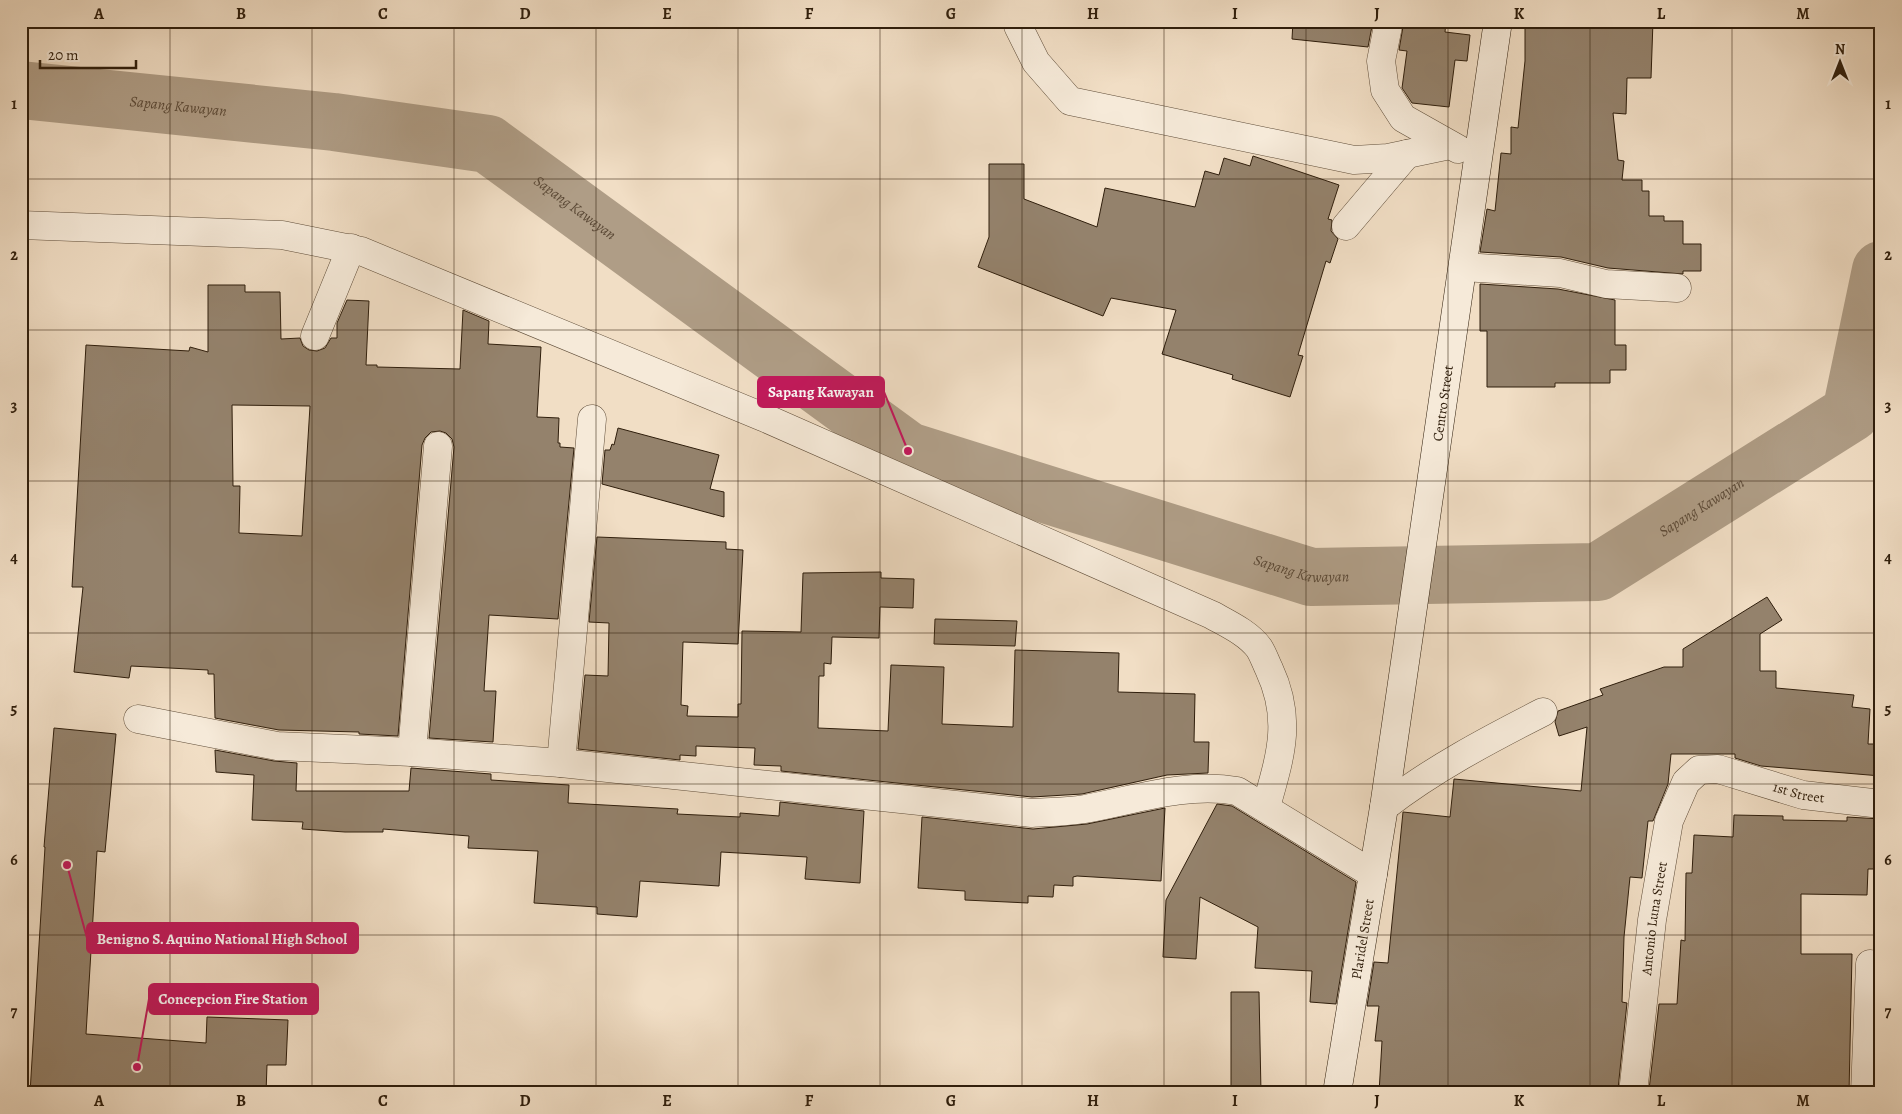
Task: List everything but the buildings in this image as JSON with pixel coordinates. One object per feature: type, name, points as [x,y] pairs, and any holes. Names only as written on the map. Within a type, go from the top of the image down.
[{"type":"street","points":[[1018,21],[1018,26],[1036,62],[1070,101],[1354,160],[1407,154],[1450,145]]},
{"type":"street","points":[[1389,21],[1381,61],[1385,90],[1404,118],[1450,145],[1478,158]]},
{"type":"street","name":"Centro Street","points":[[1385,796],[1498,21]]},
{"type":"street","points":[[1346,226],[1407,154]]},
{"type":"street","points":[[21,226],[282,235],[351,248],[763,417],[1212,615],[1242,632],[1259,648],[1276,685],[1284,730],[1279,760],[1266,807]]},
{"type":"street","points":[[315,336],[351,248]]},
{"type":"street","points":[[1463,267],[1560,273],[1606,284],[1677,288]]},
{"type":"street","points":[[562,763],[592,419]]},
{"type":"street","points":[[412,752],[438,446]]},
{"type":"street","points":[[1385,796],[1416,782],[1485,742],[1543,712]]},
{"type":"street","points":[[138,719],[277,746],[412,752],[562,763],[1032,813],[1083,810],[1181,790],[1217,788],[1237,792],[1266,807],[1373,874]]},
{"type":"street","name":"1st Street","points":[[1718,769],[1803,795],[1881,804]]},
{"type":"street","name":"Antonio Luna Street","points":[[1633,1093],[1652,920],[1669,821],[1686,782],[1699,770],[1718,769]]},
{"type":"street","name":"Plaridel Street","points":[[1337,1093],[1385,796]]},
{"type":"street","points":[[1865,1093],[1870,964]]},
{"type":"waterway","name":"Sapang Kawayan","points":[[21,90],[334,122],[488,144],[908,451],[1311,577],[1598,572],[1851,413],[1881,270]]},
{"type":"place","name":"Sapang Kawayan","points":[[908,451]]},
{"type":"place","name":"Benigno S. Aquino National High School","points":[[67,865]]},
{"type":"place","name":"Concepcion Fire Station","points":[[137,1067]]}]
